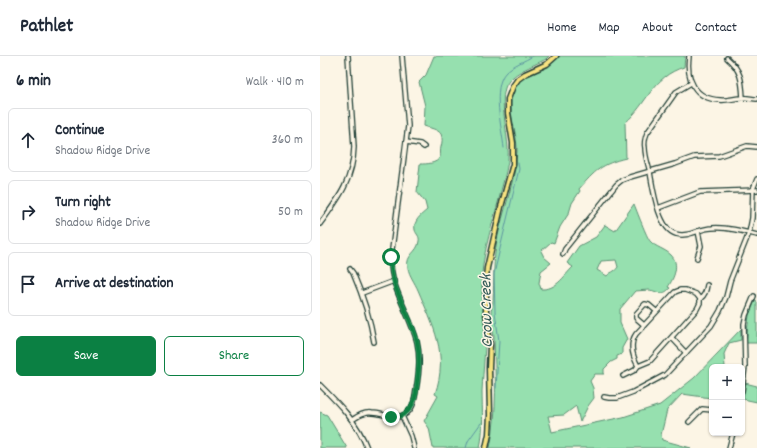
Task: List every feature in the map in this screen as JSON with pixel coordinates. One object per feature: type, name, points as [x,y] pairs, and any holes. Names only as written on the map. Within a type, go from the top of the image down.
[{"type":"main road","points":[[486,448],[489,434],[490,416],[490,345],[486,313],[486,279],[487,268],[501,207],[513,164],[513,143],[508,113],[508,99],[513,86],[518,79],[546,64],[556,56]]},
{"type":"street","points":[[321,221],[341,195],[348,179],[353,160],[354,147],[348,56]]},
{"type":"street","points":[[352,420],[367,413],[391,417],[402,416],[410,410],[414,402],[419,373],[419,357],[416,340],[391,270],[391,257],[408,126],[402,56]]},
{"type":"street","points":[[689,56],[688,66],[691,83],[701,94],[715,100],[742,98],[757,99]]},
{"type":"street","points":[[727,58],[739,71],[742,83],[742,98]]},
{"type":"street","points":[[691,83],[676,92],[647,133],[644,147],[655,198],[664,223],[670,231],[675,234],[686,235],[710,228],[731,228],[757,235]]},
{"type":"street","points":[[406,142],[420,144],[424,147]]},
{"type":"street","points":[[563,254],[565,249],[616,185],[622,180],[630,176],[675,164],[694,157],[719,156],[747,146],[757,147]]},
{"type":"street","points":[[604,397],[617,398],[652,383],[665,375],[711,326],[726,297],[730,281],[749,233],[757,179]]},
{"type":"street","points":[[658,208],[700,192],[723,192],[755,189]]},
{"type":"street","points":[[697,258],[702,246],[698,231]]},
{"type":"street","points":[[350,269],[362,293],[370,318],[374,342]]},
{"type":"street","points":[[362,293],[394,281]]},
{"type":"street","points":[[622,376],[635,370],[638,366],[650,361],[672,338],[697,309],[700,303],[700,298],[706,293],[708,285]]},
{"type":"street","points":[[638,366],[634,359],[632,340],[656,311],[675,292],[680,290],[696,294],[700,298]]},
{"type":"street","points":[[745,364],[744,324],[754,296]]},
{"type":"street","points":[[644,325],[636,318],[636,314],[645,304],[649,304],[656,311]]},
{"type":"street","points":[[672,338],[686,353]]},
{"type":"street","points":[[320,385],[352,420],[367,448]]},
{"type":"street","points":[[689,422],[702,409],[709,410]]},
{"type":"street","points":[[402,416],[411,436],[414,448]]},
{"type":"street","points":[[729,448],[732,436]]},
{"type":"green space","points":[[434,56],[549,56],[546,59],[522,70],[512,78],[505,88],[503,95],[508,143],[508,161],[487,245],[482,273],[482,292],[485,318],[485,349],[480,448],[433,448],[429,428],[424,421],[438,396],[435,394],[439,380],[440,353],[434,328],[408,268],[408,260],[419,241],[415,230],[415,224],[418,218],[427,210],[425,202],[417,192],[420,164],[428,164],[439,159],[441,149],[442,137],[440,132],[424,126],[425,106],[419,82],[426,75]]},
{"type":"green space","points":[[558,56],[685,56],[684,67],[673,71],[657,84],[625,123],[626,158],[617,160],[599,169],[579,189],[580,191],[560,227],[554,243],[551,242],[541,251],[544,257],[551,263],[541,271],[539,283],[541,289],[546,289],[559,282],[573,267],[567,263],[579,246],[596,237],[605,225],[615,231],[634,204],[650,241],[666,251],[674,259],[676,267],[668,287],[670,288],[662,293],[649,290],[635,291],[620,309],[620,323],[627,339],[622,348],[622,354],[617,356],[617,359],[611,362],[604,369],[604,374],[595,374],[590,381],[593,388],[594,398],[580,422],[576,406],[564,415],[548,416],[552,432],[623,417],[660,405],[694,378],[741,329],[741,340],[729,343],[724,354],[725,364],[709,364],[709,398],[682,394],[667,410],[661,435],[662,440],[691,448],[490,448],[493,434],[495,406],[494,337],[491,322],[491,310],[493,302],[495,255],[497,240],[514,174],[517,152],[511,109],[512,92],[519,80],[526,75],[546,66]],"holes":[[[616,260],[618,267],[607,276],[597,270],[601,261]]]},
{"type":"green space","points":[[755,301],[757,302],[757,343],[746,343],[749,315]]},
{"type":"green space","points":[[745,383],[757,386],[757,402],[745,399]]},
{"type":"green space","points":[[320,412],[327,415],[347,448],[320,448]]},
{"type":"waterway","name":"Crow Creek","points":[[504,148],[498,98],[499,88],[506,72],[533,56]]},
{"type":"waterway","name":"Crow Creek","points":[[496,388],[499,341],[495,312],[494,274],[519,169],[518,163]]},
{"type":"waterway","name":"Crow Creek","points":[[466,448],[468,441],[481,423]]},
{"type":"route","points":[[391,257],[392,275],[413,330],[419,357],[419,373],[414,402],[410,410],[402,416],[391,417]]}]
